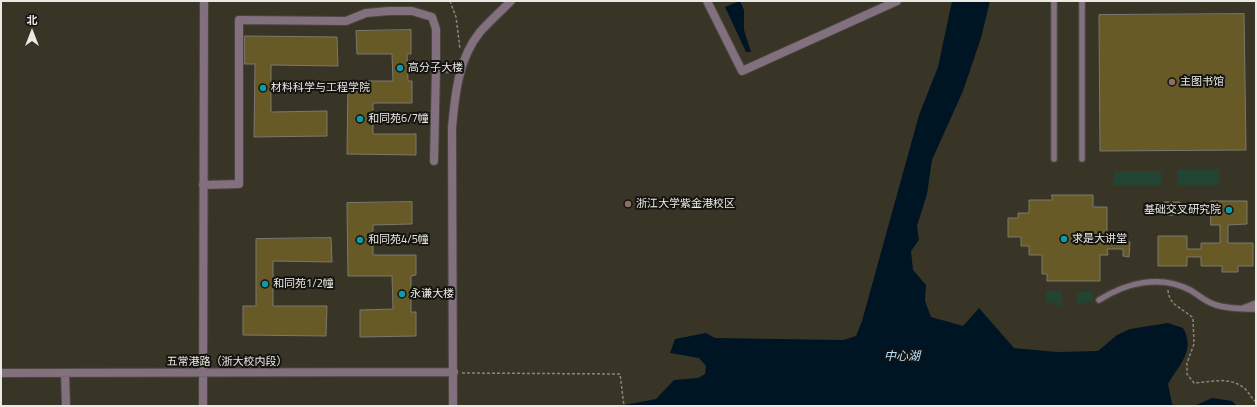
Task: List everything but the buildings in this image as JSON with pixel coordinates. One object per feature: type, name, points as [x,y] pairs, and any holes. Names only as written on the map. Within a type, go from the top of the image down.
[{"type":"street","points":[[202,405],[204,1]]},
{"type":"street","points":[[453,406],[452,128],[454,102],[460,70],[480,33],[511,1]]},
{"type":"street","points":[[707,1],[742,72],[897,1]]},
{"type":"street","points":[[203,185],[239,184],[239,20],[346,21],[366,13],[412,11],[432,17],[436,29],[434,161]]},
{"type":"street","points":[[436,68],[460,70]]},
{"type":"street","name":"五常港路（浙大校内段）","points":[[1,372],[454,372]]},
{"type":"street","points":[[65,373],[66,406]]},
{"type":"lane","points":[[1054,1],[1054,159]]},
{"type":"lane","points":[[1082,1],[1082,159]]},
{"type":"lane","points":[[1099,300],[1114,291],[1130,285],[1152,282],[1177,284],[1190,290],[1201,299],[1217,305],[1256,310]]},
{"type":"lane","points":[[1241,309],[1256,303]]},
{"type":"path","points":[[450,1],[456,17],[459,47],[465,60]]},
{"type":"path","points":[[1167,283],[1169,299],[1193,318],[1194,344],[1187,363],[1186,374],[1194,383],[1220,380],[1237,383],[1245,389],[1256,402]]},
{"type":"path","points":[[454,372],[620,374],[621,393],[624,406]]},
{"type":"shaded area","name":"浙江大学紫金港校区","points":[[1,1],[1256,1],[1256,406],[1,406]]},
{"type":"green space","points":[[1220,169],[1220,185],[1177,185],[1177,170]]},
{"type":"green space","points":[[1114,171],[1161,171],[1161,186],[1114,186]]},
{"type":"green space","points":[[1046,291],[1062,291],[1062,307],[1046,301]]},
{"type":"green space","points":[[1077,292],[1093,292],[1093,300],[1077,306]]},
{"type":"water","points":[[740,1],[744,10],[744,30],[751,52],[746,52],[725,7]]},
{"type":"water","name":"中心湖","points":[[952,1],[990,1],[981,38],[963,91],[932,160],[927,194],[917,226],[919,240],[911,251],[913,270],[926,285],[925,301],[931,317],[963,326],[979,308],[1014,348],[1057,352],[1098,351],[1117,335],[1130,329],[1168,323],[1183,328],[1187,336],[1187,350],[1181,364],[1168,384],[1172,404],[1177,406],[619,406],[656,399],[674,380],[698,378],[705,374],[706,366],[699,358],[670,353],[675,339],[706,333],[715,338],[843,340],[856,336],[862,321],[919,115],[938,67]]},
{"type":"water","points":[[1212,398],[1232,401],[1237,406],[1194,406]]},
{"type":"place","name":"高分子大楼","points":[[400,68]]},
{"type":"place","name":"主图书馆","points":[[1172,82]]},
{"type":"place","name":"材料科学与工程学院","points":[[263,88]]},
{"type":"place","name":"和同苑6/7幢","points":[[360,119]]},
{"type":"place","name":"浙江大学紫金港校区","points":[[628,204]]},
{"type":"place","name":"基础交叉研究院","points":[[1229,210]]},
{"type":"place","name":"求是大讲堂","points":[[1064,239]]},
{"type":"place","name":"和同苑4/5幢","points":[[360,240]]},
{"type":"place","name":"和同苑1/2幢","points":[[265,284]]},
{"type":"place","name":"永谦大楼","points":[[402,294]]}]
